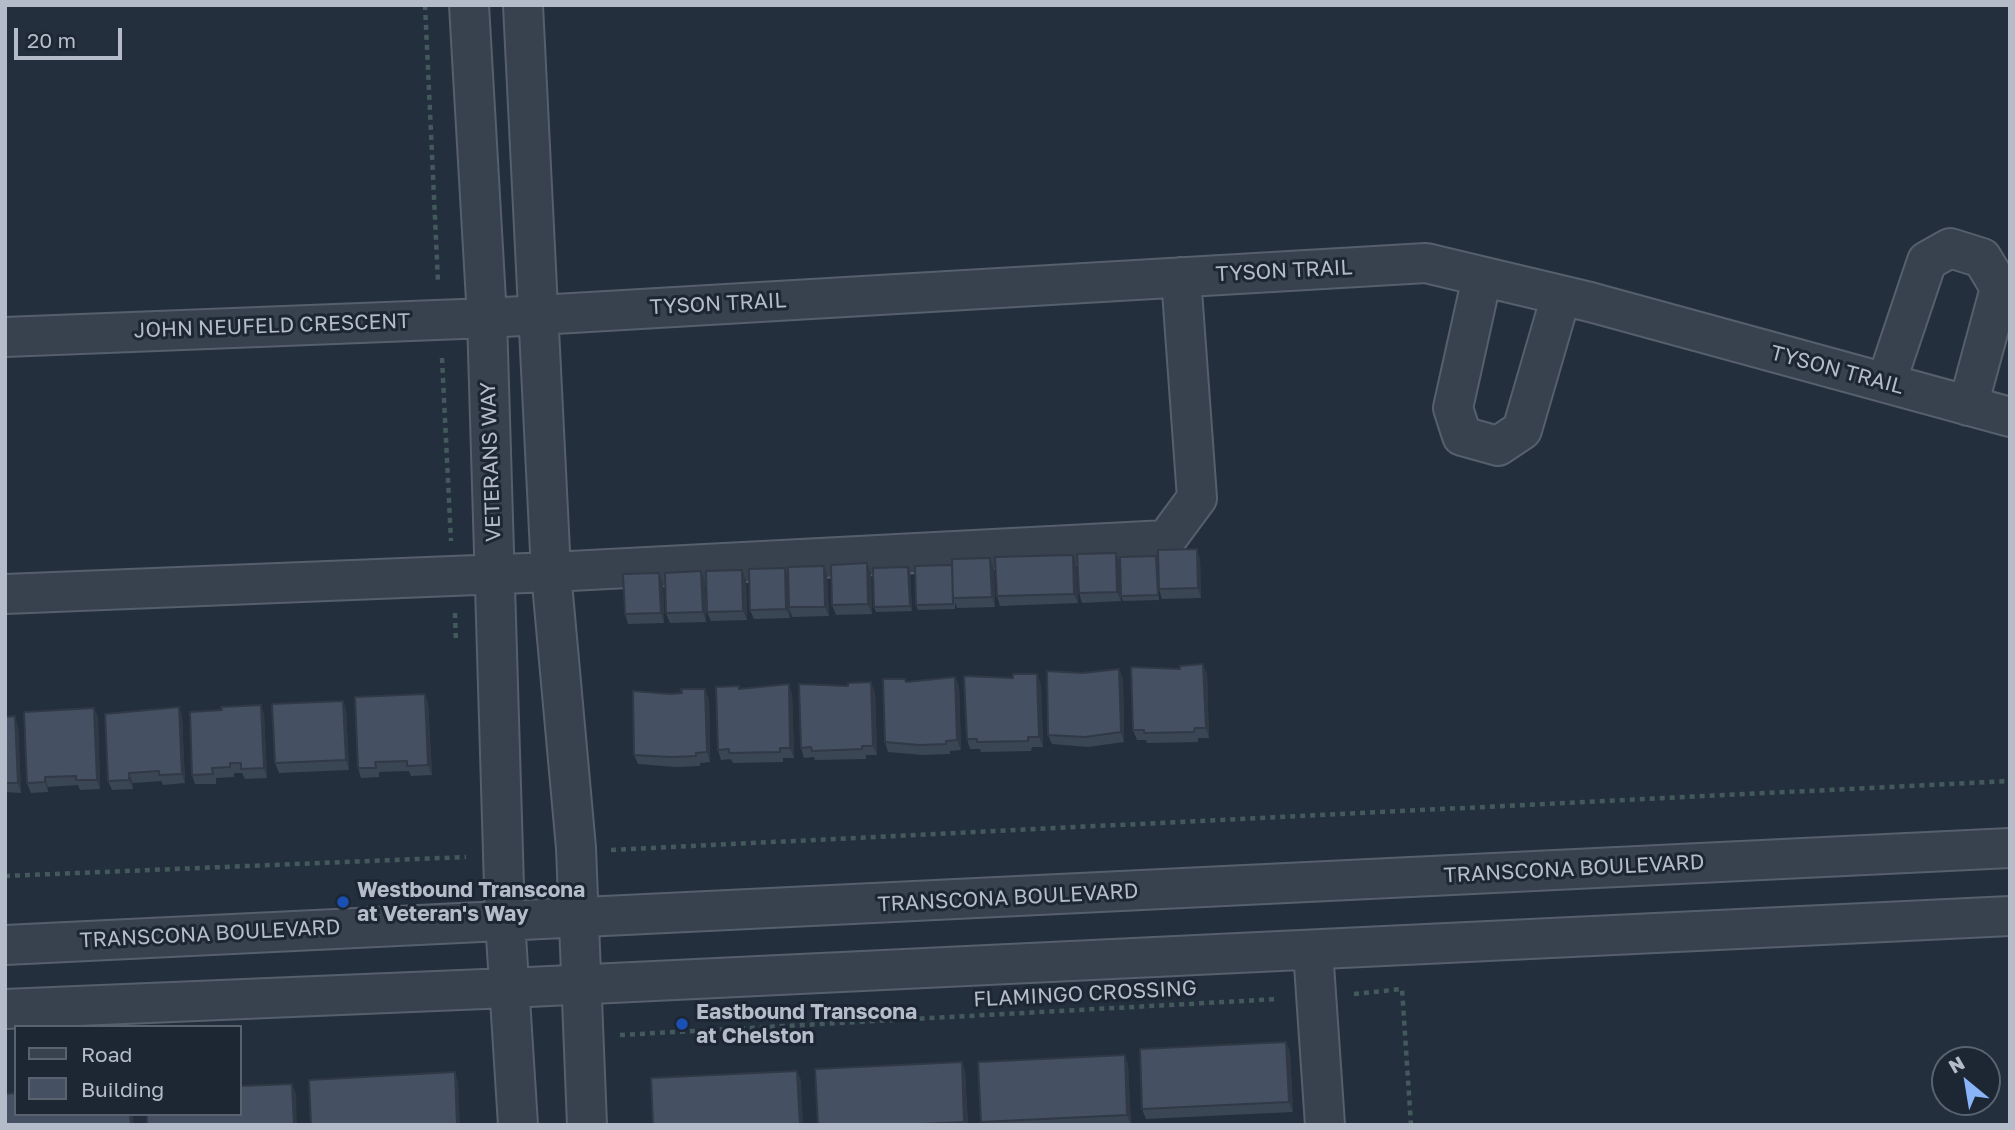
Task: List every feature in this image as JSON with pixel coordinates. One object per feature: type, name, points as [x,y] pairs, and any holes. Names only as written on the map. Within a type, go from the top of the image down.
[{"type":"street","name":"VETERANS WAY","points":[[469,5],[487,318],[505,920],[518,1125]]},
{"type":"street","points":[[523,5],[551,572],[576,848],[586,1125]]},
{"type":"street","points":[[1886,383],[1927,261],[1950,248],[1982,258],[2000,289],[1969,406]]},
{"type":"street","name":"TYSON TRAIL","points":[[539,315],[1426,263],[1562,296],[2010,417]]},
{"type":"street","points":[[1482,277],[1452,408],[1462,436],[1498,446],[1522,430],[1562,296]]},
{"type":"street","points":[[5,594],[551,572],[1166,540],[1197,498],[1181,278]]},
{"type":"street","name":"JOHN NEUFELD CRESCENT","points":[[5,337],[539,315]]},
{"type":"street","name":"TRANSCONA BOULEVARD","points":[[5,945],[2010,848]]},
{"type":"street","points":[[5,1009],[508,988],[2010,916]]},
{"type":"street","points":[[1313,950],[1325,1125]]},
{"type":"path","points":[[425,5],[457,655]]},
{"type":"path","points":[[576,848],[645,849],[2010,781]]},
{"type":"path","points":[[466,843],[466,857]]},
{"type":"path","points":[[5,876],[504,854]]},
{"type":"path","name":"FLAMINGO CROSSING","points":[[633,1035],[1316,997],[1402,989],[1411,1125]]},
{"type":"building","points":[[1197,549],[1198,588],[1159,589],[1158,550]]},
{"type":"building","points":[[1116,553],[1117,592],[1079,593],[1077,554]]},
{"type":"building","points":[[1073,555],[1074,594],[997,596],[995,557]]},
{"type":"building","points":[[1156,556],[1158,595],[1121,596],[1120,557]]},
{"type":"building","points":[[990,558],[992,597],[953,598],[952,559]]},
{"type":"building","points":[[867,563],[868,604],[832,605],[831,565]]},
{"type":"building","points":[[952,565],[953,604],[916,605],[915,566]]},
{"type":"building","points":[[824,566],[825,607],[789,607],[788,567]]},
{"type":"building","points":[[908,567],[910,606],[874,607],[873,568]]},
{"type":"building","points":[[785,568],[786,609],[750,610],[749,569]]},
{"type":"building","points":[[742,570],[743,611],[707,612],[706,571]]},
{"type":"building","points":[[701,571],[703,612],[666,613],[665,573]]},
{"type":"building","points":[[659,573],[661,613],[625,614],[623,574]]},
{"type":"building","points":[[1203,664],[1206,728],[1195,728],[1194,732],[1144,733],[1144,730],[1133,730],[1131,667],[1180,669],[1180,666]]},
{"type":"building","points":[[1119,669],[1121,732],[1085,737],[1048,735],[1047,671],[1082,673]]},
{"type":"building","points":[[1013,674],[1037,674],[1039,737],[1028,737],[1028,741],[977,742],[977,739],[967,739],[964,676],[1013,678]]},
{"type":"building","points":[[955,677],[957,740],[946,741],[946,744],[919,745],[885,742],[883,679],[905,679],[906,682]]},
{"type":"building","points":[[871,682],[873,746],[812,751],[811,747],[801,748],[799,684],[848,686],[848,683]]},
{"type":"building","points":[[789,684],[790,748],[780,748],[780,752],[729,753],[729,749],[718,750],[716,687],[739,686],[739,689]]},
{"type":"building","points":[[681,689],[705,689],[707,752],[696,753],[696,756],[672,757],[634,755],[633,691],[670,694],[682,693]]},
{"type":"building","points":[[425,694],[428,765],[407,766],[407,761],[375,762],[376,768],[358,768],[355,697]]},
{"type":"building","points":[[343,701],[346,760],[275,763],[272,704]]},
{"type":"building","points":[[261,705],[264,768],[241,769],[241,763],[230,763],[230,767],[212,768],[213,774],[192,775],[190,712]]},
{"type":"building","points":[[179,707],[182,774],[159,775],[159,771],[129,773],[129,780],[108,781],[105,714]]},
{"type":"building","points":[[94,708],[97,780],[76,780],[76,776],[45,777],[45,782],[27,783],[24,712]]},
{"type":"building","points":[[15,716],[18,783],[5,783],[5,717]]},
{"type":"building","points":[[1286,1042],[1289,1102],[1142,1109],[1140,1049]]},
{"type":"building","points":[[1125,1055],[1127,1115],[981,1122],[978,1062]]},
{"type":"building","points":[[962,1062],[964,1122],[818,1125],[815,1069]]},
{"type":"building","points":[[797,1071],[800,1125],[653,1125],[651,1078]]},
{"type":"building","points":[[455,1072],[457,1125],[311,1125],[309,1080]]},
{"type":"building","points":[[292,1084],[294,1125],[147,1125],[147,1116],[242,1116],[242,1086]]},
{"type":"building","points":[[14,1093],[14,1116],[130,1116],[131,1125],[5,1125],[5,1094]]},
{"type":"place","name":"Westbound Transcona at Veteran's Way","points":[[343,902]]},
{"type":"place","name":"Eastbound Transcona at Chelston","points":[[682,1024]]}]
